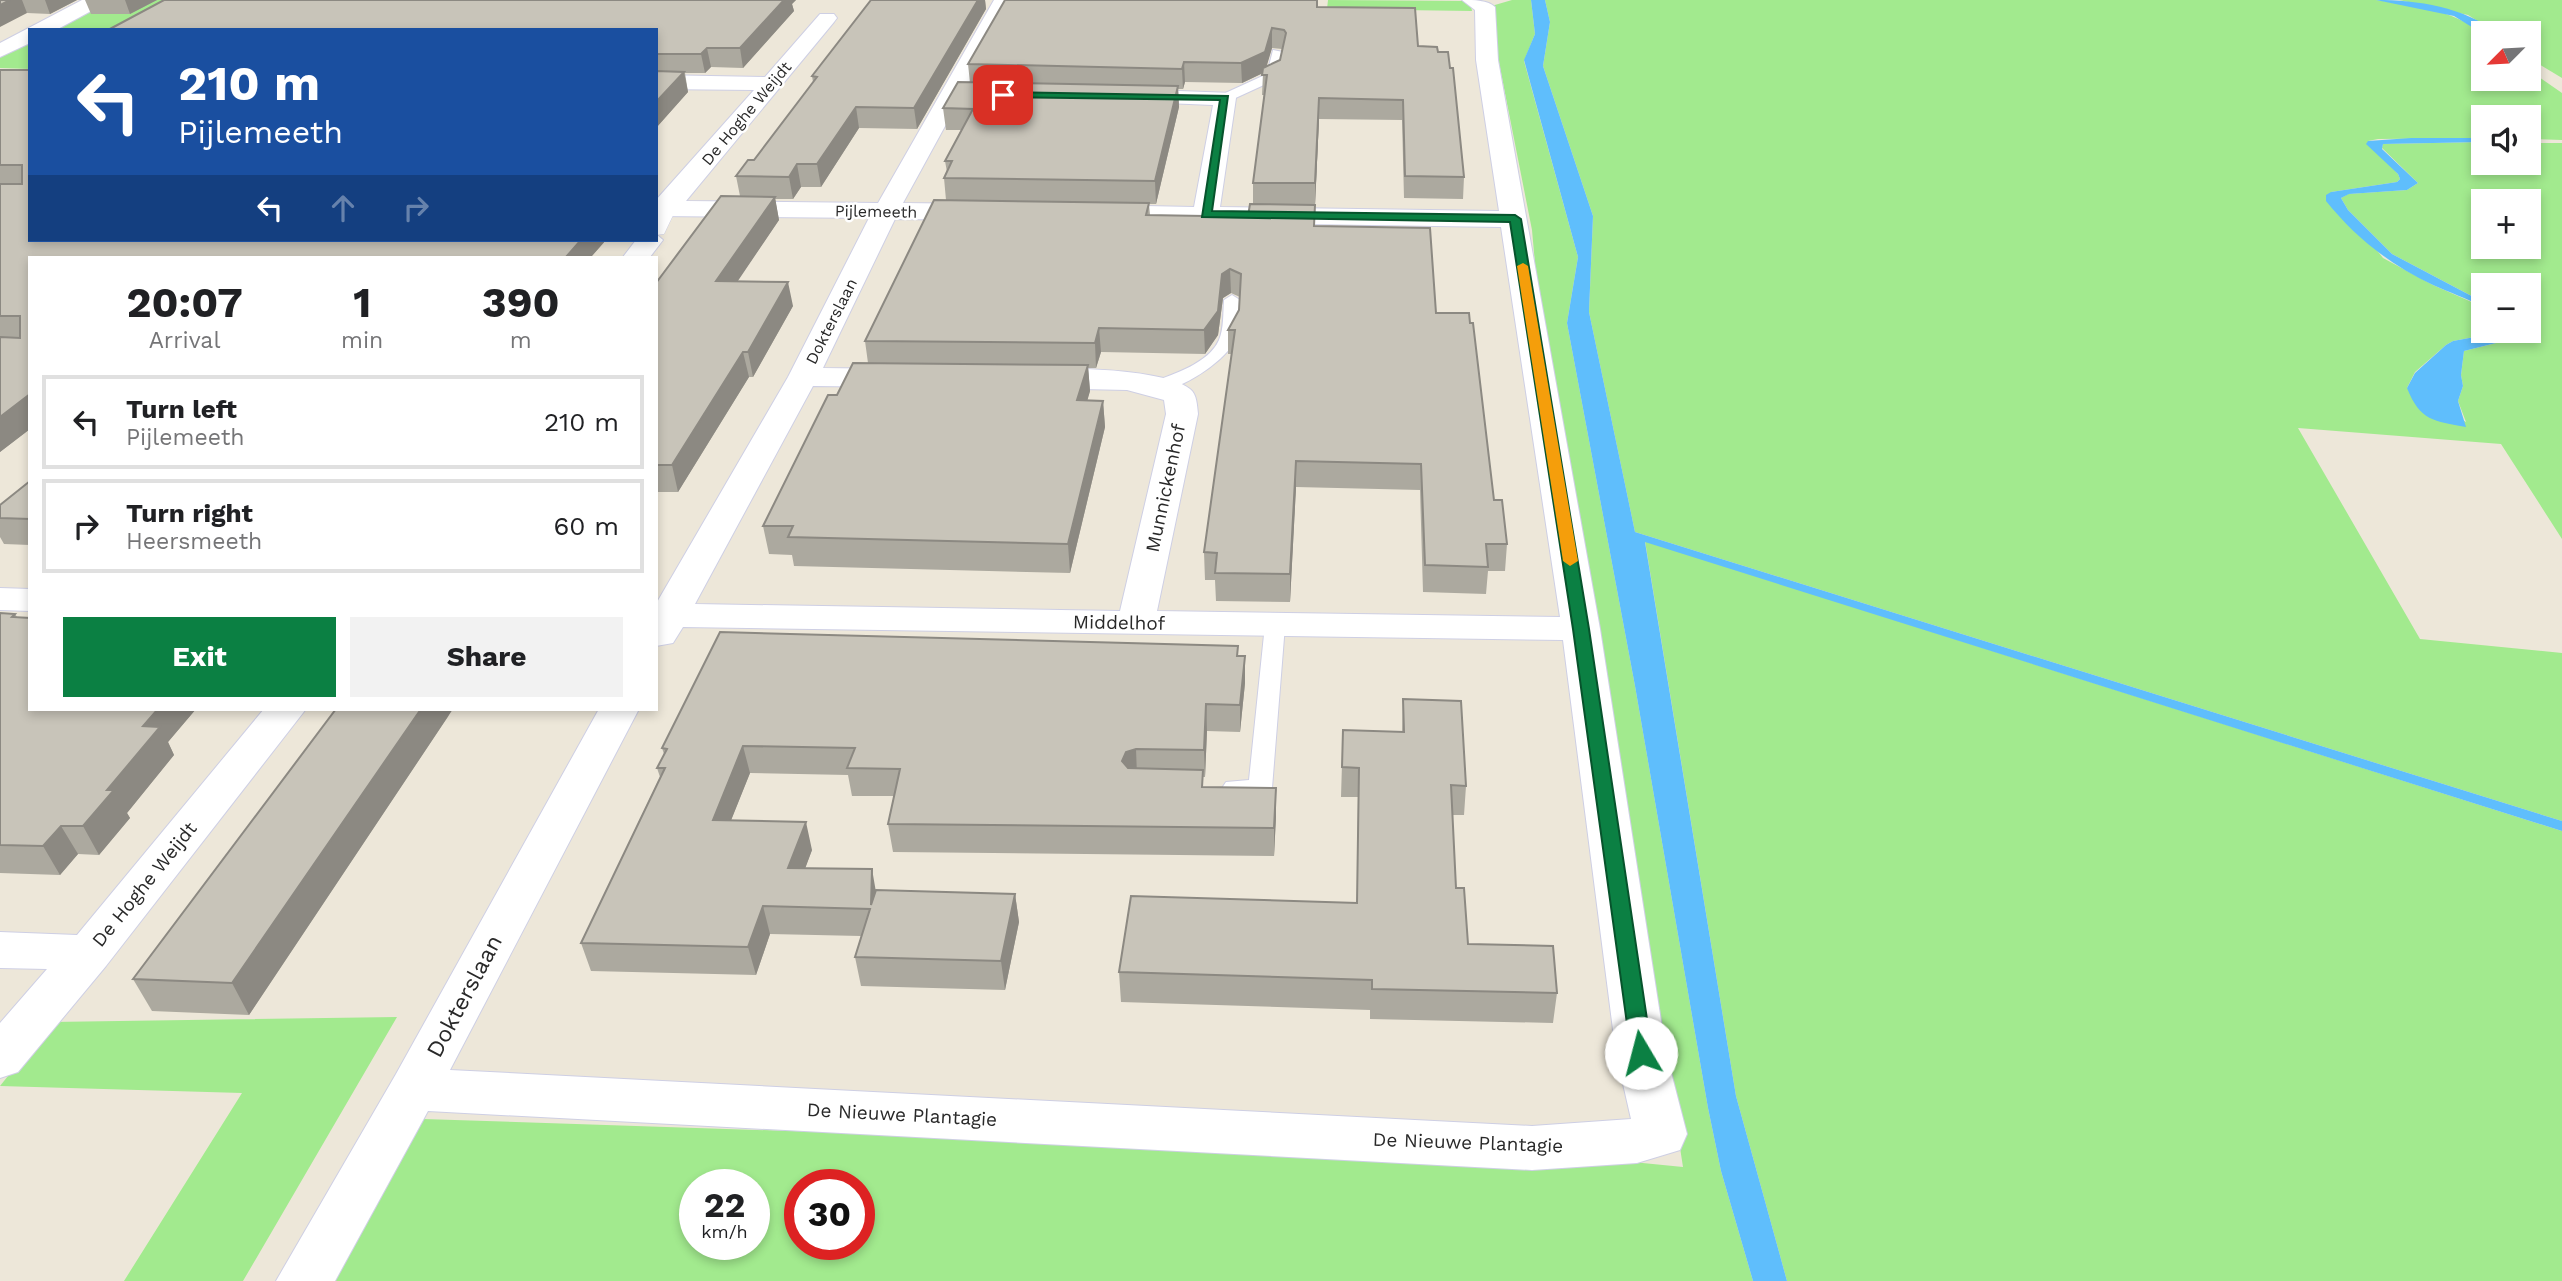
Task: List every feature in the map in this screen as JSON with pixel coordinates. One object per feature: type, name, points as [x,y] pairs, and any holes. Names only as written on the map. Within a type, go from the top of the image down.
[{"type":"street","points":[[44,28],[97,0]]},
{"type":"street","name":"Dokterslaan","points":[[661,624],[803,377],[886,211],[963,94],[1004,0]]},
{"type":"street","name":"De Nieuwe Plantagie","points":[[414,1089],[1532,1148],[1627,1142],[1661,1134],[1641,1053],[1581,629],[1487,60],[1485,7],[1472,0]]},
{"type":"street","name":"De Hoghe Weijdt","points":[[659,215],[827,18]]},
{"type":"street","points":[[0,51],[28,36]]},
{"type":"street","points":[[658,82],[769,84]]},
{"type":"street","points":[[1100,96],[1225,98],[1206,215]]},
{"type":"street","name":"Pijlemeeth","points":[[659,215],[1011,212]]},
{"type":"street","points":[[1067,213],[1515,219]]},
{"type":"street","points":[[637,256],[648,242]]},
{"type":"street","points":[[803,377],[924,378]]},
{"type":"street","points":[[1007,379],[1130,380],[1159,386]]},
{"type":"street","name":"Munnickenhof","points":[[1136,622],[1182,414],[1179,395],[1159,386]]},
{"type":"street","points":[[0,599],[28,600]]},
{"type":"street","name":"Middelhof","points":[[661,624],[1136,622],[1581,629]]},
{"type":"street","name":"De Hoghe Weijdt","points":[[0,1058],[89,953],[284,711]]},
{"type":"street","name":"Dokterslaan","points":[[305,1281],[414,1089],[618,711]]},
{"type":"street","points":[[0,950],[89,953]]},
{"type":"lane","points":[[1225,98],[1273,76],[1277,52]]},
{"type":"lane","points":[[1159,386],[1186,375],[1209,360],[1226,344],[1232,300]]},
{"type":"lane","points":[[1206,788],[1260,788],[1275,625]]},
{"type":"green space","points":[[108,0],[166,0],[116,28],[55,28]]},
{"type":"green space","points":[[1328,0],[1470,1],[1472,11],[1327,9]]},
{"type":"green space","points":[[1512,0],[1531,0],[1535,34],[1524,61],[1578,257],[1567,323],[1635,686],[1708,1108],[1721,1171],[1753,1281],[332,1281],[423,1119],[1582,1157],[1683,1167],[1636,861],[1542,341],[1532,230],[1488,7]]},
{"type":"green space","points":[[1545,0],[2376,0],[2446,14],[2471,26],[2471,91],[2541,91],[2541,78],[2562,93],[2562,140],[2541,139],[2541,105],[2471,105],[2471,138],[2368,141],[2400,179],[2397,182],[2331,192],[2383,258],[2471,302],[2471,338],[2446,345],[2415,372],[2407,388],[2466,422],[2458,401],[2463,386],[2461,375],[2464,351],[2496,343],[2541,343],[2541,273],[2471,273],[2471,296],[2392,254],[2348,210],[2341,198],[2348,194],[2407,190],[2418,183],[2382,148],[2383,144],[2471,142],[2471,175],[2541,175],[2541,143],[2562,143],[2562,539],[2501,444],[2298,428],[2420,639],[2562,653],[2562,821],[1635,532],[1589,312],[1593,216],[1543,66],[1550,22]]},
{"type":"green space","points":[[2399,0],[2562,0],[2562,78],[2541,65],[2541,21],[2478,21],[2468,15]]},
{"type":"green space","points":[[28,42],[28,69],[0,68],[0,56]]},
{"type":"green space","points":[[1645,541],[2562,831],[2562,1281],[1787,1281],[1736,1096]]},
{"type":"green space","points":[[397,1017],[243,1281],[124,1281],[242,1093],[0,1086],[51,1022]]},
{"type":"water","points":[[1531,0],[1545,0],[1550,22],[1543,66],[1593,216],[1589,312],[1635,532],[2562,821],[2562,831],[1645,542],[1736,1096],[1787,1281],[1753,1281],[1721,1171],[1708,1108],[1635,686],[1567,323],[1578,257],[1524,60],[1535,34]]},
{"type":"water","points":[[2376,0],[2440,7],[2478,21],[2471,21],[2471,27],[2454,16]]},
{"type":"water","points":[[2471,138],[2471,142],[2383,144],[2382,149],[2418,183],[2407,190],[2349,194],[2341,198],[2348,210],[2392,254],[2471,296],[2471,301],[2433,285],[2388,259],[2349,227],[2326,201],[2326,195],[2331,192],[2397,182],[2400,179],[2366,144],[2368,141]]},
{"type":"water","points":[[2471,338],[2471,343],[2496,343],[2464,351],[2461,375],[2463,386],[2458,401],[2466,427],[2429,418],[2417,407],[2407,388],[2415,373],[2453,341]]},
{"type":"building","points":[[164,0],[784,0],[740,48],[707,48],[701,54],[658,54],[658,28],[112,28]]},
{"type":"building","points":[[871,0],[978,0],[914,108],[856,107],[817,164],[797,164],[789,177],[736,176],[748,160],[754,160],[817,77],[812,76]]},
{"type":"building","points":[[1005,0],[1317,0],[1317,7],[1415,8],[1418,46],[1437,47],[1438,52],[1448,52],[1450,68],[1453,68],[1464,177],[1405,176],[1403,100],[1319,98],[1315,183],[1253,183],[1267,75],[1262,75],[1263,68],[1280,60],[1286,33],[1284,30],[1272,28],[1265,52],[1241,63],[1184,62],[1182,69],[968,64]]},
{"type":"building","points":[[0,70],[28,70],[28,242],[579,242],[567,256],[28,256],[28,396],[0,417],[0,337],[20,338],[20,316],[0,316],[0,184],[22,184],[22,165],[0,165]]},
{"type":"building","points":[[658,71],[684,72],[658,100]]},
{"type":"building","points":[[958,82],[1178,86],[1155,181],[944,178],[952,161],[945,161],[973,109],[943,108]]},
{"type":"building","points":[[721,196],[775,197],[716,281],[788,282],[748,352],[743,352],[672,465],[658,465],[658,280]]},
{"type":"building","points":[[934,200],[1149,203],[1146,215],[1205,216],[1248,216],[1250,204],[1315,205],[1314,226],[1430,228],[1436,313],[1469,313],[1470,323],[1473,323],[1494,500],[1502,500],[1507,544],[1486,544],[1488,567],[1425,565],[1421,464],[1296,461],[1290,574],[1215,573],[1217,553],[1204,552],[1235,330],[1228,330],[1239,310],[1241,274],[1230,269],[1222,274],[1218,311],[1204,330],[1099,328],[1095,343],[865,341]]},
{"type":"building","points":[[853,363],[1088,365],[1077,400],[1103,401],[1068,544],[788,537],[793,526],[763,526],[828,395],[837,395]]},
{"type":"building","points":[[28,483],[28,519],[0,518],[0,505]]},
{"type":"building","points":[[0,613],[28,618],[28,711],[156,711],[143,726],[160,727],[107,790],[114,790],[83,826],[61,826],[43,846],[0,845]]},
{"type":"building","points":[[720,632],[1238,646],[1237,656],[1245,656],[1240,705],[1206,704],[1204,750],[1136,749],[1126,752],[1122,761],[1128,768],[1203,770],[1202,787],[1276,788],[1274,828],[888,824],[900,769],[847,768],[855,748],[743,746],[713,820],[806,822],[788,868],[872,869],[871,905],[876,890],[1015,894],[1001,961],[855,957],[870,909],[763,906],[748,947],[581,943],[665,768],[657,768],[667,749],[662,748]]},
{"type":"building","points":[[1403,699],[1461,701],[1466,786],[1451,785],[1456,888],[1464,888],[1468,944],[1553,946],[1557,993],[1372,989],[1372,980],[1119,972],[1131,896],[1357,903],[1359,768],[1342,767],[1343,730],[1404,732]]},
{"type":"building","points":[[334,711],[420,711],[232,983],[133,979]]},
{"type":"slow traffic","points":[[1523,266],[1570,561]]},
{"type":"route","points":[[1003,95],[1225,98],[1206,215],[1515,219],[1581,629],[1641,1053]]}]
